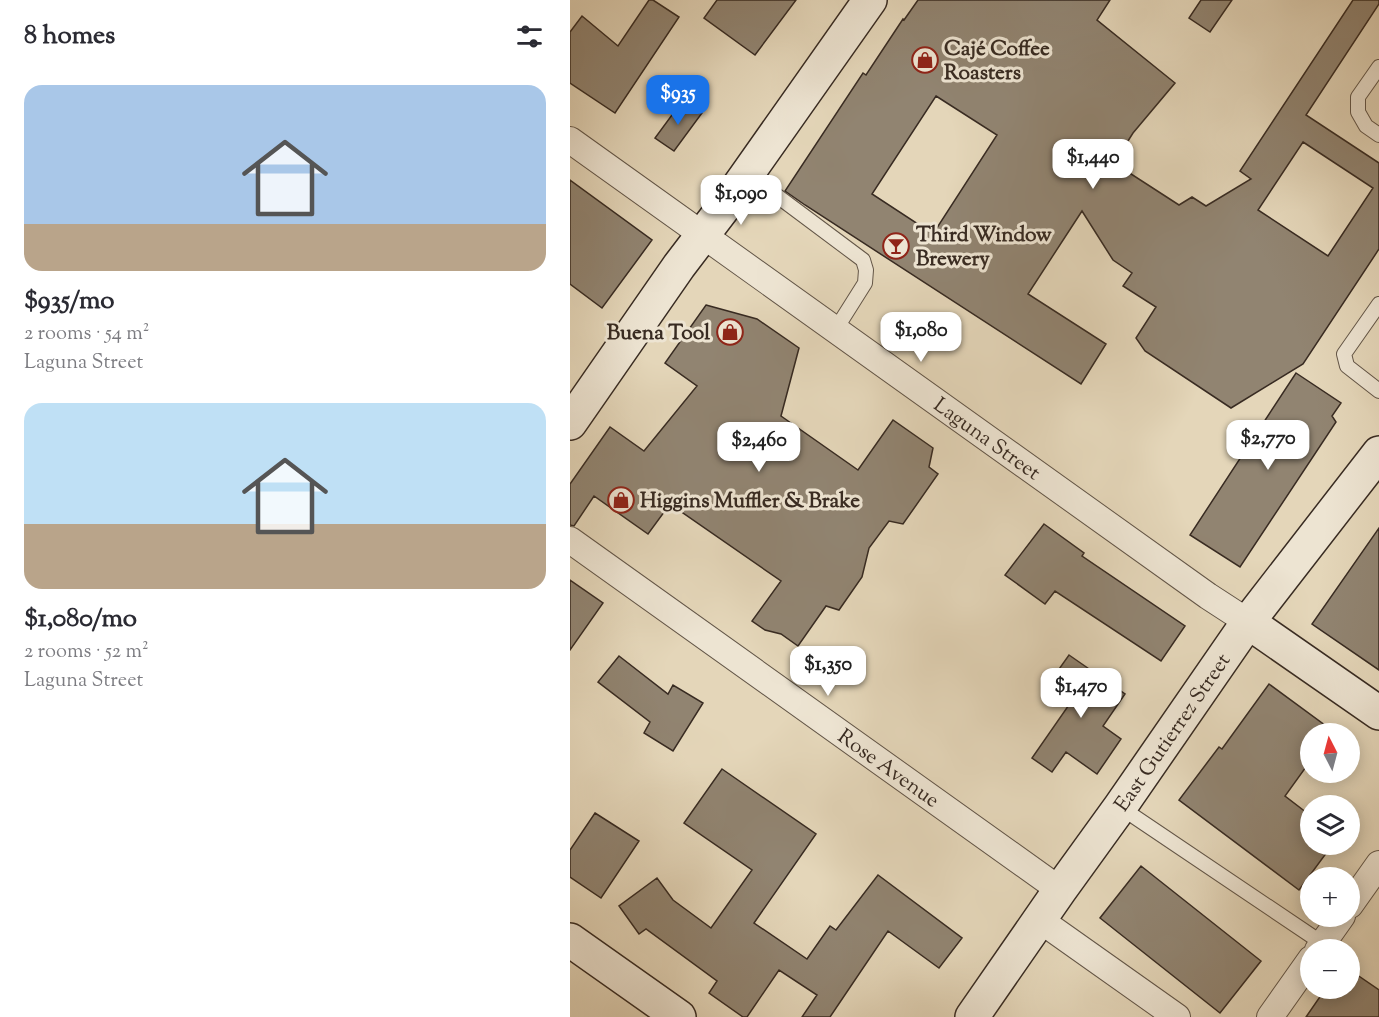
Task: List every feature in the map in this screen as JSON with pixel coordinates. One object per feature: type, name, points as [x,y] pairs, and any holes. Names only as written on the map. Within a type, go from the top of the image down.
[{"type":"street","points":[[570,423],[679,266],[746,176],[870,0]]},
{"type":"street","name":"Laguna Street","points":[[570,140],[1208,596],[1379,713]]},
{"type":"street","name":"East Gutierrez Street","points":[[972,1017],[1248,622],[1379,453]]},
{"type":"street","name":"Rose Avenue","points":[[570,540],[1060,890]]},
{"type":"street","points":[[1360,891],[1379,864]]},
{"type":"street","points":[[1041,920],[1177,1017]]},
{"type":"street","points":[[570,940],[679,1017]]},
{"type":"street","points":[[1270,1017],[1300,975]]},
{"type":"lane","points":[[1379,67],[1358,97],[1358,112],[1366,126],[1379,135]]},
{"type":"lane","points":[[746,176],[776,195],[863,260],[866,270],[865,283],[836,329]]},
{"type":"lane","points":[[1379,304],[1344,354],[1347,366],[1379,391]]},
{"type":"lane","points":[[1120,807],[1301,939]]},
{"type":"building","points":[[649,0],[653,0],[679,17],[615,113],[570,83],[570,32],[582,16],[618,46]]},
{"type":"building","points":[[717,0],[796,0],[755,55],[704,18]]},
{"type":"building","points":[[918,0],[1110,0],[1097,20],[1175,83],[1133,133],[1114,163],[1179,205],[1192,197],[1206,206],[1251,179],[1240,171],[1353,0],[1379,0],[1379,4],[1306,115],[1379,163],[1379,249],[1303,364],[1231,408],[1145,351],[1136,338],[1156,307],[1123,286],[1132,273],[1113,260],[1082,211],[1028,294],[1106,344],[1081,384],[785,191],[863,73],[866,75]],"holes":[[[936,96],[997,135],[933,234],[872,194]],[[1303,142],[1373,188],[1328,256],[1258,210]]]},
{"type":"building","points":[[1201,0],[1232,0],[1210,32],[1189,18]]},
{"type":"building","points":[[683,100],[702,113],[674,151],[655,138]]},
{"type":"building","points":[[570,180],[652,240],[602,308],[570,284]]},
{"type":"building","points":[[706,305],[757,319],[799,348],[781,416],[858,470],[893,420],[933,448],[929,467],[938,474],[903,524],[889,521],[869,548],[862,577],[839,610],[826,606],[798,646],[781,634],[765,630],[752,621],[781,581],[670,504],[648,534],[594,496],[574,526],[570,525],[570,484],[610,427],[644,451],[697,386],[665,363]]},
{"type":"building","points":[[1296,373],[1341,403],[1332,416],[1336,422],[1240,567],[1190,535]]},
{"type":"building","points":[[1044,524],[1084,553],[1082,556],[1185,626],[1161,661],[1055,591],[1045,604],[1005,575]]},
{"type":"building","points":[[1379,528],[1379,670],[1312,624]]},
{"type":"building","points":[[570,580],[603,603],[570,650]]},
{"type":"building","points":[[1069,655],[1125,694],[1103,726],[1121,739],[1097,774],[1066,752],[1052,772],[1032,758],[1071,702],[1047,686]]},
{"type":"building","points":[[619,656],[668,694],[673,685],[703,703],[673,751],[644,733],[650,722],[598,682]]},
{"type":"building","points":[[1269,684],[1322,723],[1300,723],[1300,775],[1285,796],[1300,808],[1300,855],[1325,855],[1316,867],[1300,867],[1299,890],[1179,800],[1219,747],[1222,749]]},
{"type":"building","points":[[722,769],[816,834],[754,923],[807,959],[830,926],[836,930],[878,875],[962,938],[939,968],[888,931],[830,1017],[802,1017],[817,995],[779,970],[747,1017],[743,1017],[709,993],[717,981],[646,929],[639,934],[619,906],[657,878],[673,900],[711,928],[752,870],[684,823]]},
{"type":"building","points":[[595,813],[639,841],[601,898],[570,877],[570,850]]},
{"type":"building","points":[[1141,866],[1261,961],[1220,1013],[1100,918]]},
{"type":"building","points":[[1360,977],[1379,990],[1379,1017],[1306,1017],[1318,999],[1360,999]]},
{"type":"place","name":"Cajé Coffee Roasters","points":[[925,60]]},
{"type":"place","name":"Third Window Brewery","points":[[896,246]]},
{"type":"place","name":"Buena Tool","points":[[730,332]]},
{"type":"place","name":"Higgins Muffler & Brake","points":[[621,500]]}]
